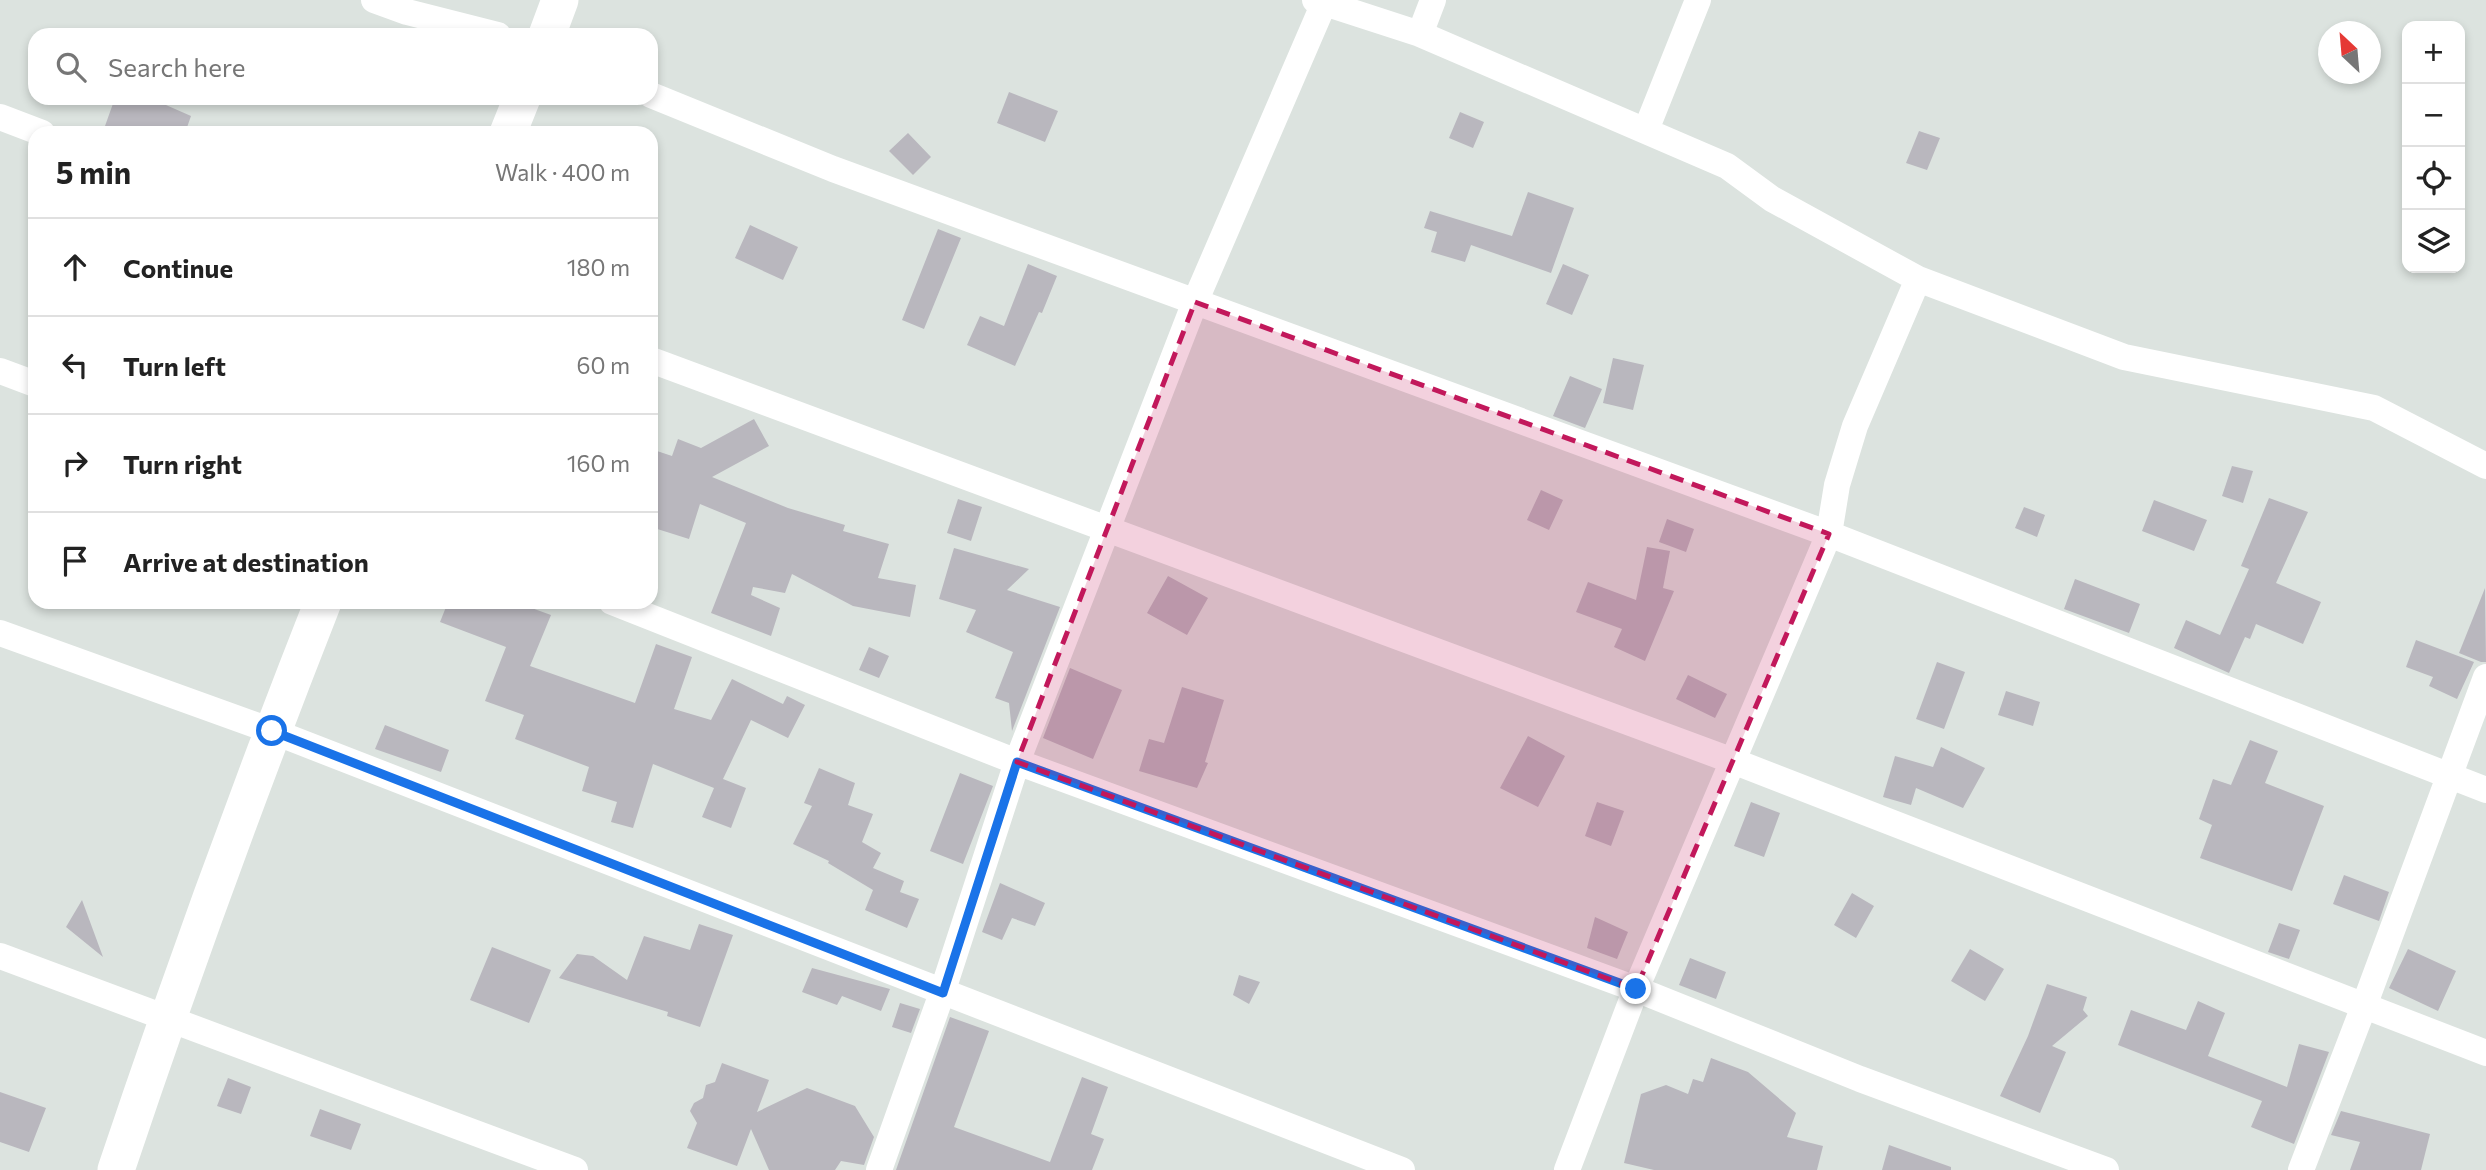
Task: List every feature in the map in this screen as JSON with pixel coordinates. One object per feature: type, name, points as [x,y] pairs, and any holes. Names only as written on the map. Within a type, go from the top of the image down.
[{"type":"street","points":[[374,0],[407,12],[470,28]]},
{"type":"street","points":[[550,28],[560,0]]},
{"type":"street","points":[[1420,34],[1433,0]]},
{"type":"street","points":[[1647,130],[1698,0]]},
{"type":"street","points":[[879,1170],[943,993],[1017,762],[1195,302],[1319,1],[1420,34],[1727,166],[1772,199],[1918,279],[2124,357],[2374,408],[2486,466]]},
{"type":"street","points":[[658,98],[833,169],[1829,534],[2486,790]]},
{"type":"street","points":[[511,126],[519,105]]},
{"type":"street","points":[[0,117],[28,128]]},
{"type":"street","points":[[1567,1170],[1636,989],[1829,534],[1836,485],[1855,426],[1918,279]]},
{"type":"street","points":[[658,363],[1733,761],[2486,1053]]},
{"type":"street","points":[[0,371],[28,381]]},
{"type":"street","points":[[116,1170],[167,1017],[272,731],[320,609]]},
{"type":"street","points":[[630,609],[1017,762],[1636,989],[1860,1079],[2106,1170]]},
{"type":"street","points":[[0,634],[272,731],[1402,1170]]},
{"type":"street","points":[[2301,1170],[2486,677]]},
{"type":"street","points":[[0,956],[575,1170]]},
{"type":"highlighted area","points":[[1195,302],[1829,534],[1636,989],[1017,762]]},
{"type":"building","points":[[1009,92],[1058,111],[1045,142],[997,123]]},
{"type":"building","points":[[112,105],[166,105],[191,116],[187,126],[105,126]]},
{"type":"building","points":[[1460,112],[1484,122],[1473,148],[1449,138]]},
{"type":"building","points":[[1919,131],[1940,138],[1927,170],[1906,163]]},
{"type":"building","points":[[908,133],[931,157],[913,175],[889,151]]},
{"type":"building","points":[[1528,192],[1574,208],[1551,273],[1471,245],[1465,262],[1431,252],[1437,232],[1424,228],[1430,211],[1512,236]]},
{"type":"building","points":[[750,225],[798,247],[783,280],[735,258]]},
{"type":"building","points":[[938,229],[961,238],[924,329],[902,320]]},
{"type":"building","points":[[1028,264],[1057,276],[1015,366],[967,345],[980,316],[1004,326]]},
{"type":"building","points":[[1563,264],[1589,275],[1572,315],[1546,304]]},
{"type":"building","points":[[1613,358],[1644,365],[1633,410],[1603,403]]},
{"type":"building","points":[[1570,376],[1602,389],[1585,428],[1553,416]]},
{"type":"building","points":[[754,419],[769,446],[712,477],[788,508],[845,525],[843,531],[889,544],[878,578],[916,585],[910,617],[853,606],[792,574],[785,593],[753,587],[751,595],[780,608],[771,636],[711,613],[746,523],[700,504],[689,539],[658,529],[658,451],[672,456],[678,439],[701,448]]},
{"type":"building","points":[[2232,466],[2253,471],[2243,503],[2222,496]]},
{"type":"building","points":[[1541,490],[1563,500],[1549,530],[1527,520]]},
{"type":"building","points":[[2269,498],[2308,512],[2276,583],[2321,602],[2303,644],[2256,624],[2250,639],[2245,637],[2229,673],[2174,648],[2186,620],[2220,635],[2249,569],[2241,566]]},
{"type":"building","points":[[958,499],[982,507],[971,541],[947,533]]},
{"type":"building","points":[[2154,500],[2207,520],[2194,551],[2142,531]]},
{"type":"building","points":[[2024,507],[2045,515],[2037,537],[2015,528]]},
{"type":"building","points":[[1667,519],[1694,529],[1686,552],[1659,542]]},
{"type":"building","points":[[1647,547],[1670,551],[1663,588],[1674,591],[1645,661],[1614,647],[1622,629],[1576,612],[1588,582],[1636,600]]},
{"type":"building","points":[[954,548],[1029,569],[1007,590],[1060,607],[1012,731],[1009,703],[995,698],[1013,652],[966,632],[976,610],[939,599]]},
{"type":"building","points":[[1168,576],[1208,598],[1187,635],[1147,613]]},
{"type":"building","points":[[2075,579],[2140,604],[2129,633],[2064,609]]},
{"type":"building","points":[[2485,588],[2486,662],[2481,662],[2459,653]]},
{"type":"building","points":[[445,609],[534,609],[551,615],[530,666],[635,703],[656,644],[692,657],[674,709],[711,720],[732,679],[783,704],[787,696],[805,705],[788,738],[751,720],[723,779],[746,788],[731,828],[702,817],[714,788],[653,764],[633,828],[611,822],[617,802],[582,791],[589,767],[515,739],[524,715],[485,701],[506,647],[440,622]]},
{"type":"building","points":[[2416,640],[2474,662],[2457,699],[2429,686],[2433,677],[2406,667]]},
{"type":"building","points":[[869,647],[889,656],[879,678],[859,670]]},
{"type":"building","points":[[1937,662],[1965,672],[1944,729],[1916,719]]},
{"type":"building","points":[[1070,668],[1122,690],[1093,759],[1043,738]]},
{"type":"building","points":[[1688,675],[1727,694],[1715,718],[1676,699]]},
{"type":"building","points":[[1182,687],[1224,700],[1205,762],[1208,763],[1197,788],[1139,771],[1149,739],[1164,743]]},
{"type":"building","points":[[2006,691],[2040,702],[2033,726],[1998,715]]},
{"type":"building","points":[[385,725],[449,750],[441,772],[375,749]]},
{"type":"building","points":[[1528,736],[1565,756],[1538,807],[1500,788]]},
{"type":"building","points":[[2250,740],[2278,751],[2265,783],[2324,806],[2292,891],[2200,858],[2212,825],[2199,819],[2213,779],[2231,785]]},
{"type":"building","points":[[1941,747],[1985,768],[1963,808],[1916,788],[1911,805],[1883,797],[1895,756],[1933,767]]},
{"type":"building","points":[[819,768],[855,783],[848,805],[873,814],[862,842],[881,853],[873,868],[904,881],[900,892],[919,899],[907,928],[865,910],[873,890],[828,863],[829,861],[793,844],[812,806],[804,803]]},
{"type":"building","points":[[960,773],[993,786],[963,864],[930,851]]},
{"type":"building","points":[[1597,802],[1624,811],[1611,846],[1585,836]]},
{"type":"building","points":[[1751,802],[1780,813],[1764,857],[1734,846]]},
{"type":"building","points":[[2344,875],[2389,892],[2379,921],[2333,904]]},
{"type":"building","points":[[1000,883],[1045,903],[1035,926],[1012,918],[1002,940],[982,932]]},
{"type":"building","points":[[1852,893],[1874,906],[1856,938],[1834,925]]},
{"type":"building","points":[[82,900],[103,957],[66,927]]},
{"type":"building","points":[[1595,917],[1628,932],[1617,959],[1587,948]]},
{"type":"building","points":[[2279,923],[2300,930],[2289,959],[2268,952]]},
{"type":"building","points":[[699,924],[733,935],[700,1027],[667,1016],[668,1012],[559,978],[577,954],[593,956],[627,980],[644,936],[690,950]]},
{"type":"building","points":[[492,947],[551,970],[529,1023],[470,1000]]},
{"type":"building","points":[[1970,949],[2004,969],[1985,1001],[1951,981]]},
{"type":"building","points":[[2408,949],[2456,971],[2438,1011],[2389,988]]},
{"type":"building","points":[[1690,958],[1726,972],[1716,999],[1679,985]]},
{"type":"building","points":[[812,968],[890,989],[881,1011],[842,996],[837,1005],[802,992]]},
{"type":"building","points":[[1239,975],[1260,982],[1249,1004],[1233,995]]},
{"type":"building","points":[[2047,984],[2087,997],[2083,1010],[2088,1016],[2052,1046],[2066,1052],[2040,1113],[2000,1096],[2028,1036]]},
{"type":"building","points":[[2198,1001],[2225,1013],[2208,1056],[2287,1087],[2299,1044],[2329,1052],[2294,1144],[2251,1127],[2262,1101],[2118,1045],[2131,1010],[2186,1030]]},
{"type":"building","points":[[900,1003],[920,1009],[911,1033],[892,1027]]},
{"type":"building","points":[[950,1017],[989,1031],[954,1127],[1050,1162],[1082,1077],[1108,1087],[1091,1134],[1104,1139],[1092,1170],[896,1170]]},
{"type":"building","points":[[1711,1058],[1748,1072],[1796,1113],[1787,1137],[1823,1146],[1817,1170],[1654,1170],[1624,1163],[1641,1094],[1666,1085],[1688,1094],[1693,1079],[1703,1082]]},
{"type":"building","points":[[722,1063],[769,1080],[757,1112],[807,1088],[855,1106],[874,1137],[864,1165],[841,1161],[835,1170],[769,1170],[751,1129],[737,1166],[687,1148],[697,1123],[690,1111],[694,1103],[703,1098],[706,1085],[715,1082]]},
{"type":"building","points":[[228,1078],[251,1087],[241,1114],[217,1106]]},
{"type":"building","points":[[0,1092],[46,1108],[29,1152],[0,1142]]},
{"type":"building","points":[[320,1109],[361,1124],[351,1150],[310,1136]]},
{"type":"building","points":[[2341,1111],[2430,1134],[2421,1170],[2350,1170],[2360,1142],[2331,1135]]},
{"type":"building","points":[[1889,1145],[1951,1167],[1951,1170],[1882,1170]]},
{"type":"route","points":[[272,731],[943,993],[1017,762],[1636,989]]}]
